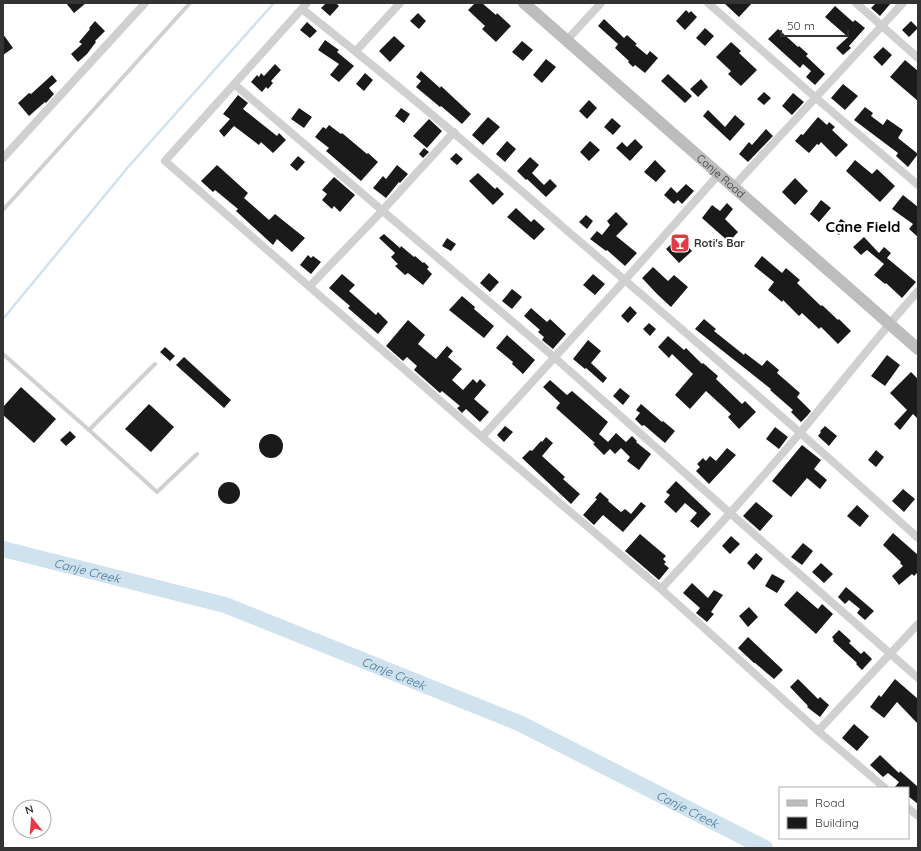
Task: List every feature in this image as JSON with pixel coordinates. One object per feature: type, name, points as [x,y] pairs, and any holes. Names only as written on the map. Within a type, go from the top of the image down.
[{"type":"street","points":[[3,158],[145,3]]},
{"type":"street","points":[[356,51],[400,3]]},
{"type":"street","name":"Canje Road","points":[[524,3],[918,349]]},
{"type":"street","points":[[567,40],[601,3]]},
{"type":"street","points":[[708,3],[918,185]]},
{"type":"street","points":[[856,3],[918,58]]},
{"type":"street","points":[[734,186],[903,3]]},
{"type":"street","points":[[884,787],[818,731],[661,589],[482,437],[165,161],[305,6],[356,51],[454,132],[625,280],[800,432],[918,538]]},
{"type":"street","points":[[234,84],[554,357],[730,514],[918,678]]},
{"type":"street","points":[[310,286],[382,211],[454,132]]},
{"type":"street","points":[[482,437],[720,174]]},
{"type":"street","points":[[661,589],[730,514],[918,291]]},
{"type":"street","points":[[818,731],[918,624]]},
{"type":"street","points":[[909,809],[918,816]]},
{"type":"lane","points":[[3,210],[190,3]]},
{"type":"lane","points":[[3,354],[157,492],[197,454]]},
{"type":"lane","points":[[89,430],[155,364]]},
{"type":"building","points":[[66,3],[86,3],[74,13]]},
{"type":"building","points":[[326,3],[336,3],[339,6],[330,16],[321,8]]},
{"type":"building","points":[[475,3],[482,3],[496,15],[497,13],[511,26],[496,42],[482,29],[485,26],[468,10]]},
{"type":"building","points":[[724,3],[752,3],[739,17]]},
{"type":"building","points":[[876,3],[891,3],[880,16],[871,8]]},
{"type":"building","points":[[835,6],[853,22],[855,20],[865,28],[849,46],[851,48],[843,55],[836,48],[848,37],[825,17]]},
{"type":"building","points":[[686,10],[689,13],[691,11],[697,17],[685,30],[676,21]]},
{"type":"building","points":[[418,13],[426,21],[419,29],[410,21]]},
{"type":"building","points":[[604,19],[624,38],[627,35],[637,44],[635,45],[647,55],[650,51],[658,58],[645,73],[635,65],[633,67],[628,62],[629,61],[615,48],[618,44],[598,26]]},
{"type":"building","points":[[95,21],[105,31],[95,41],[96,42],[87,54],[78,62],[71,54],[82,44],[79,42]]},
{"type":"building","points":[[911,21],[918,28],[909,37],[902,30]]},
{"type":"building","points":[[307,22],[317,31],[310,38],[300,30]]},
{"type":"building","points":[[705,28],[714,36],[705,46],[696,38]]},
{"type":"building","points":[[778,29],[808,54],[806,56],[825,74],[815,85],[806,77],[811,71],[803,64],[800,68],[768,39]]},
{"type":"building","points":[[3,34],[13,48],[3,55]]},
{"type":"building","points":[[394,36],[405,46],[390,62],[379,51]]},
{"type":"building","points":[[325,40],[339,50],[337,52],[354,66],[339,82],[330,75],[339,64],[318,50]]},
{"type":"building","points":[[522,41],[533,50],[523,61],[512,52]]},
{"type":"building","points":[[731,42],[741,51],[739,53],[757,70],[741,86],[728,74],[731,71],[716,57]]},
{"type":"building","points":[[883,47],[892,55],[882,66],[873,57]]},
{"type":"building","points":[[546,59],[556,67],[542,83],[533,75]]},
{"type":"building","points":[[905,60],[918,71],[918,101],[890,77]]},
{"type":"building","points":[[275,64],[281,70],[271,81],[273,83],[268,89],[266,87],[262,92],[251,82],[257,75],[259,77],[261,73],[264,76]]},
{"type":"building","points":[[421,71],[440,88],[441,86],[471,114],[462,124],[416,87],[421,81],[416,77]]},
{"type":"building","points":[[365,73],[373,80],[364,91],[356,84]]},
{"type":"building","points":[[668,74],[692,96],[685,103],[661,81]]},
{"type":"building","points":[[52,75],[57,81],[49,88],[54,94],[46,103],[45,102],[29,116],[18,103],[29,93],[31,94]]},
{"type":"building","points":[[701,79],[708,87],[698,97],[690,89]]},
{"type":"building","points":[[843,84],[858,96],[845,110],[831,98]]},
{"type":"building","points":[[764,92],[771,98],[764,105],[757,99]]},
{"type":"building","points":[[793,93],[804,102],[792,115],[782,106]]},
{"type":"building","points":[[238,95],[248,103],[243,109],[277,136],[279,133],[286,140],[273,153],[261,142],[259,145],[234,126],[224,137],[219,131],[230,119],[223,114]]},
{"type":"building","points":[[589,100],[597,108],[587,119],[579,111]]},
{"type":"building","points":[[865,107],[873,113],[871,116],[883,125],[887,119],[903,130],[898,138],[918,154],[908,167],[896,156],[898,153],[854,120]]},
{"type":"building","points":[[299,108],[312,117],[304,128],[291,119]]},
{"type":"building","points":[[401,108],[410,114],[404,123],[395,116]]},
{"type":"building","points":[[708,110],[725,127],[735,115],[745,124],[730,141],[703,116]]},
{"type":"building","points":[[488,117],[500,127],[483,145],[472,135]]},
{"type":"building","points":[[818,117],[827,125],[829,122],[835,127],[832,130],[848,145],[836,157],[821,142],[819,145],[817,144],[809,153],[795,141],[801,134],[803,135]]},
{"type":"building","points":[[612,118],[621,126],[613,135],[604,127]]},
{"type":"building","points":[[429,119],[442,131],[427,148],[413,136]]},
{"type":"building","points":[[329,125],[341,134],[342,133],[378,162],[361,181],[326,151],[329,148],[315,137],[323,127],[326,129]]},
{"type":"building","points":[[766,129],[773,136],[748,162],[739,154],[749,142],[752,145]]},
{"type":"building","points":[[635,139],[643,147],[630,161],[616,148],[622,142],[627,147]]},
{"type":"building","points":[[507,141],[516,149],[505,162],[496,154]]},
{"type":"building","points":[[590,141],[600,150],[589,161],[580,152]]},
{"type":"building","points":[[424,148],[429,152],[423,158],[419,154]]},
{"type":"building","points":[[456,153],[463,159],[457,165],[450,159]]},
{"type":"building","points":[[298,156],[305,162],[297,171],[290,165]]},
{"type":"building","points":[[530,157],[539,165],[532,173],[544,185],[550,179],[557,186],[546,197],[517,171]]},
{"type":"building","points":[[655,160],[666,171],[656,182],[644,172]]},
{"type":"building","points":[[855,160],[872,174],[877,169],[895,186],[880,202],[846,171]]},
{"type":"building","points":[[217,165],[248,193],[244,198],[269,220],[275,214],[305,238],[292,252],[277,239],[273,245],[236,211],[238,209],[215,190],[213,192],[201,181]]},
{"type":"building","points":[[397,165],[408,174],[400,183],[399,182],[386,198],[373,188],[383,176],[386,179]]},
{"type":"building","points":[[478,173],[495,189],[497,187],[504,194],[493,205],[469,181]]},
{"type":"building","points":[[334,177],[355,195],[340,212],[334,206],[332,209],[322,200],[327,194],[322,190]]},
{"type":"building","points":[[795,178],[808,191],[795,205],[782,192]]},
{"type":"building","points":[[686,184],[694,191],[682,204],[678,200],[674,204],[664,195],[671,187],[677,193]]},
{"type":"building","points":[[903,195],[918,207],[918,237],[909,229],[913,224],[892,209]]},
{"type":"building","points":[[821,200],[831,208],[819,222],[810,214]]},
{"type":"building","points":[[727,203],[733,209],[725,219],[738,232],[729,242],[702,218],[712,205],[720,211]]},
{"type":"building","points":[[516,208],[531,222],[534,219],[545,229],[534,240],[507,217]]},
{"type":"building","points":[[616,212],[628,224],[616,236],[637,253],[625,266],[607,250],[606,251],[590,239],[597,231],[602,235],[610,225],[607,221]]},
{"type":"building","points":[[586,215],[593,221],[587,229],[579,222]]},
{"type":"building","points":[[841,219],[848,224],[839,235],[832,229]]},
{"type":"building","points":[[384,234],[400,248],[401,246],[429,267],[427,269],[432,274],[423,285],[408,273],[405,275],[395,266],[398,264],[391,257],[395,253],[379,238]]},
{"type":"building","points":[[679,237],[692,251],[679,263],[666,249]]},
{"type":"building","points":[[864,237],[879,253],[884,247],[891,253],[887,258],[916,282],[902,298],[886,283],[885,284],[874,275],[884,264],[867,250],[861,255],[853,247]]},
{"type":"building","points":[[447,238],[456,244],[451,251],[442,246]]},
{"type":"building","points":[[308,255],[311,258],[313,256],[321,262],[311,274],[300,265]]},
{"type":"building","points":[[762,256],[782,273],[786,268],[800,280],[797,283],[821,306],[822,305],[838,320],[839,319],[851,331],[838,344],[821,327],[819,329],[802,313],[799,316],[783,300],[782,302],[768,290],[774,282],[754,266]]},
{"type":"building","points":[[653,267],[668,281],[674,275],[688,287],[671,307],[642,278]]},
{"type":"building","points":[[489,273],[499,282],[490,292],[480,283]]},
{"type":"building","points":[[342,274],[355,285],[349,291],[376,315],[378,312],[388,322],[378,334],[348,308],[350,306],[329,288]]},
{"type":"building","points":[[593,274],[605,284],[595,295],[583,285]]},
{"type":"building","points":[[512,289],[522,297],[512,309],[502,301]]},
{"type":"building","points":[[462,296],[475,307],[474,309],[494,326],[484,338],[449,310]]},
{"type":"building","points":[[630,306],[637,313],[628,323],[621,316]]},
{"type":"building","points":[[531,308],[547,322],[550,319],[566,334],[553,349],[542,340],[544,337],[538,332],[540,330],[524,316]]},
{"type":"building","points":[[704,319],[716,329],[714,331],[744,355],[745,353],[762,366],[767,360],[779,370],[777,373],[800,393],[797,397],[811,411],[801,422],[791,412],[793,410],[770,390],[771,389],[695,329]]},
{"type":"building","points":[[408,320],[425,335],[418,344],[436,359],[447,346],[453,351],[448,357],[462,369],[452,380],[463,390],[473,379],[477,383],[480,379],[486,385],[474,399],[489,412],[480,422],[466,409],[462,413],[457,408],[460,406],[442,391],[440,393],[414,370],[417,366],[407,357],[403,361],[386,346]]},
{"type":"building","points":[[649,323],[656,329],[650,336],[643,329]]},
{"type":"building","points":[[507,335],[535,360],[523,374],[512,364],[513,362],[496,348]]},
{"type":"building","points":[[668,336],[684,350],[686,348],[702,364],[703,363],[718,376],[716,379],[742,404],[745,401],[756,412],[739,429],[728,417],[731,414],[706,391],[690,409],[675,395],[693,374],[672,354],[669,358],[658,347]]},
{"type":"building","points":[[588,340],[601,351],[591,363],[607,378],[603,383],[573,359]]},
{"type":"building","points":[[165,347],[175,356],[170,361],[160,352]]},
{"type":"building","points":[[887,355],[900,365],[885,386],[871,376]]},
{"type":"building","points":[[184,357],[231,400],[224,408],[176,365]]},
{"type":"building","points":[[911,372],[918,379],[918,419],[913,414],[900,430],[894,424],[907,410],[890,393]]},
{"type":"building","points":[[550,380],[567,395],[572,391],[608,422],[599,434],[608,442],[616,433],[626,442],[632,436],[637,441],[636,442],[651,454],[639,470],[627,461],[630,457],[621,448],[615,454],[610,449],[604,455],[593,444],[595,443],[556,408],[560,403],[543,387]]},
{"type":"building","points":[[21,387],[56,419],[34,443],[3,415],[3,407]]},
{"type":"building","points":[[620,388],[630,396],[623,405],[613,396]]},
{"type":"building","points":[[149,404],[174,427],[151,452],[125,429]]},
{"type":"building","points":[[641,404],[675,431],[665,443],[635,419],[640,413],[636,410]]},
{"type":"building","points":[[505,426],[513,432],[504,442],[497,435]]},
{"type":"building","points":[[825,426],[837,436],[829,446],[818,436],[821,432],[820,431]]},
{"type":"building","points":[[775,427],[788,437],[779,449],[766,439]]},
{"type":"building","points":[[70,431],[76,437],[66,446],[60,440]]},
{"type":"building","points":[[271,434],[280,437],[283,446],[280,455],[271,458],[262,455],[259,446],[262,437]]},
{"type":"building","points":[[546,437],[553,443],[542,456],[565,477],[563,479],[580,494],[571,504],[522,458],[530,450],[532,451]]},
{"type":"building","points":[[802,445],[821,460],[814,469],[827,480],[820,489],[807,478],[791,497],[772,481]]},
{"type":"building","points":[[727,448],[736,455],[709,484],[696,471],[700,467],[697,464],[703,458],[706,461],[710,456],[716,461]]},
{"type":"building","points":[[876,450],[884,457],[876,467],[868,460]]},
{"type":"building","points":[[676,481],[711,514],[698,528],[690,521],[697,513],[685,503],[676,513],[664,502],[670,495],[666,492]]},
{"type":"building","points":[[229,482],[237,485],[240,493],[237,501],[229,504],[221,501],[218,493],[221,485]]},
{"type":"building","points":[[903,489],[915,499],[904,512],[892,501]]},
{"type":"building","points":[[600,492],[621,512],[625,509],[631,514],[641,502],[646,506],[623,532],[603,515],[594,525],[583,515],[597,499],[595,498]]},
{"type":"building","points":[[756,502],[773,516],[760,531],[743,516]]},
{"type":"building","points":[[857,505],[869,516],[860,527],[847,516]]},
{"type":"building","points":[[893,533],[918,555],[918,572],[914,576],[912,574],[899,585],[892,576],[903,566],[900,563],[901,562],[883,545]]},
{"type":"building","points":[[640,534],[666,556],[663,559],[666,562],[664,564],[669,568],[659,580],[625,551]]},
{"type":"building","points":[[731,536],[740,544],[730,554],[722,546]]},
{"type":"building","points":[[803,543],[813,551],[802,565],[791,557]]},
{"type":"building","points":[[756,553],[763,559],[754,570],[747,563]]},
{"type":"building","points":[[821,563],[833,574],[824,583],[812,572]]},
{"type":"building","points":[[772,574],[785,581],[777,593],[765,586]]},
{"type":"building","points":[[692,583],[708,598],[714,590],[723,595],[711,612],[714,614],[707,622],[696,613],[700,608],[683,593]]},
{"type":"building","points":[[846,587],[874,611],[865,620],[857,613],[860,609],[849,600],[845,604],[838,597]]},
{"type":"building","points":[[797,591],[818,609],[822,604],[833,614],[816,634],[784,605]]},
{"type":"building","points":[[749,607],[758,617],[748,627],[739,616]]},
{"type":"building","points":[[839,630],[851,641],[849,643],[861,654],[864,651],[872,659],[862,670],[856,664],[857,663],[833,641],[834,640],[832,637]]},
{"type":"building","points":[[748,637],[783,670],[774,679],[738,648]]},
{"type":"building","points":[[798,679],[818,699],[820,697],[829,705],[820,717],[807,707],[808,706],[790,687]]},
{"type":"building","points":[[895,679],[918,699],[918,724],[897,702],[884,718],[870,707],[879,695],[881,697]]},
{"type":"building","points":[[854,724],[869,737],[857,751],[842,738]]},
{"type":"building","points":[[880,755],[899,773],[900,771],[918,787],[918,804],[909,797],[909,787],[895,787],[899,782],[888,773],[883,777],[870,765]]},
{"type":"waterway","points":[[3,319],[129,166],[274,3]]},
{"type":"waterway","name":"Canje Creek","points":[[3,549],[225,605],[519,723],[765,848]]},
{"type":"place","name":"Roti's Bar","points":[[680,243]]},
{"type":"district","name":"Cane Field","points":[[863,226]]}]
